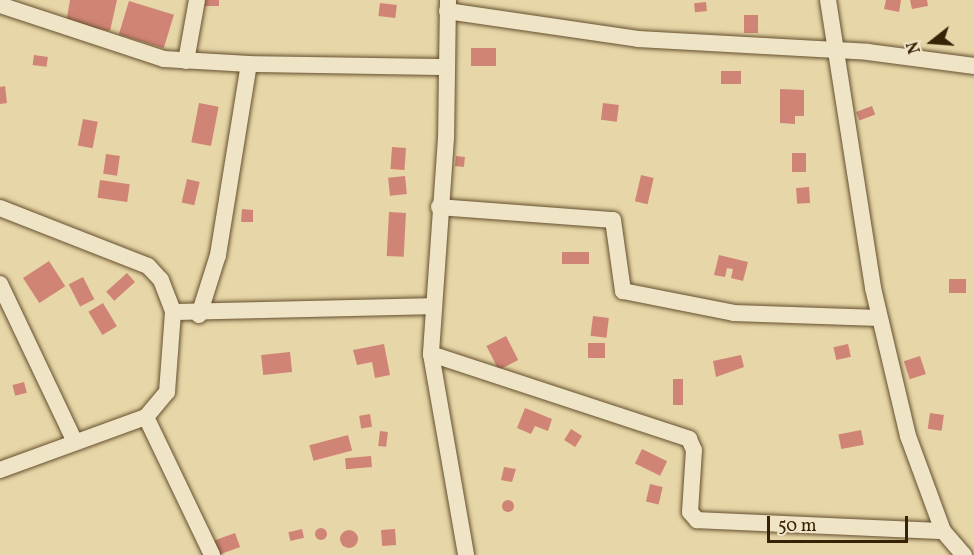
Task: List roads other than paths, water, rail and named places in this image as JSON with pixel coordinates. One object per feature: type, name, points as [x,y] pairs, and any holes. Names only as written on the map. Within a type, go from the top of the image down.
[{"type":"street","points":[[186,61],[197,0]]},
{"type":"street","points":[[828,0],[879,318],[908,436],[944,531],[964,555]]},
{"type":"street","points":[[0,5],[106,43],[186,61],[447,67]]},
{"type":"street","points":[[466,555],[431,354],[431,306],[447,67],[448,5],[638,39],[837,51],[974,66]]},
{"type":"street","points":[[199,315],[218,255],[249,64]]},
{"type":"street","points":[[439,207],[613,220],[623,291],[734,313],[879,318]]},
{"type":"street","points":[[0,208],[148,266],[161,280],[173,312],[167,392],[146,417],[0,470]]},
{"type":"street","points":[[0,284],[75,442]]},
{"type":"street","points":[[173,312],[199,315],[431,306]]},
{"type":"street","points":[[431,354],[689,439],[694,450],[690,512],[697,520],[944,531]]},
{"type":"street","points":[[146,417],[212,555]]}]
